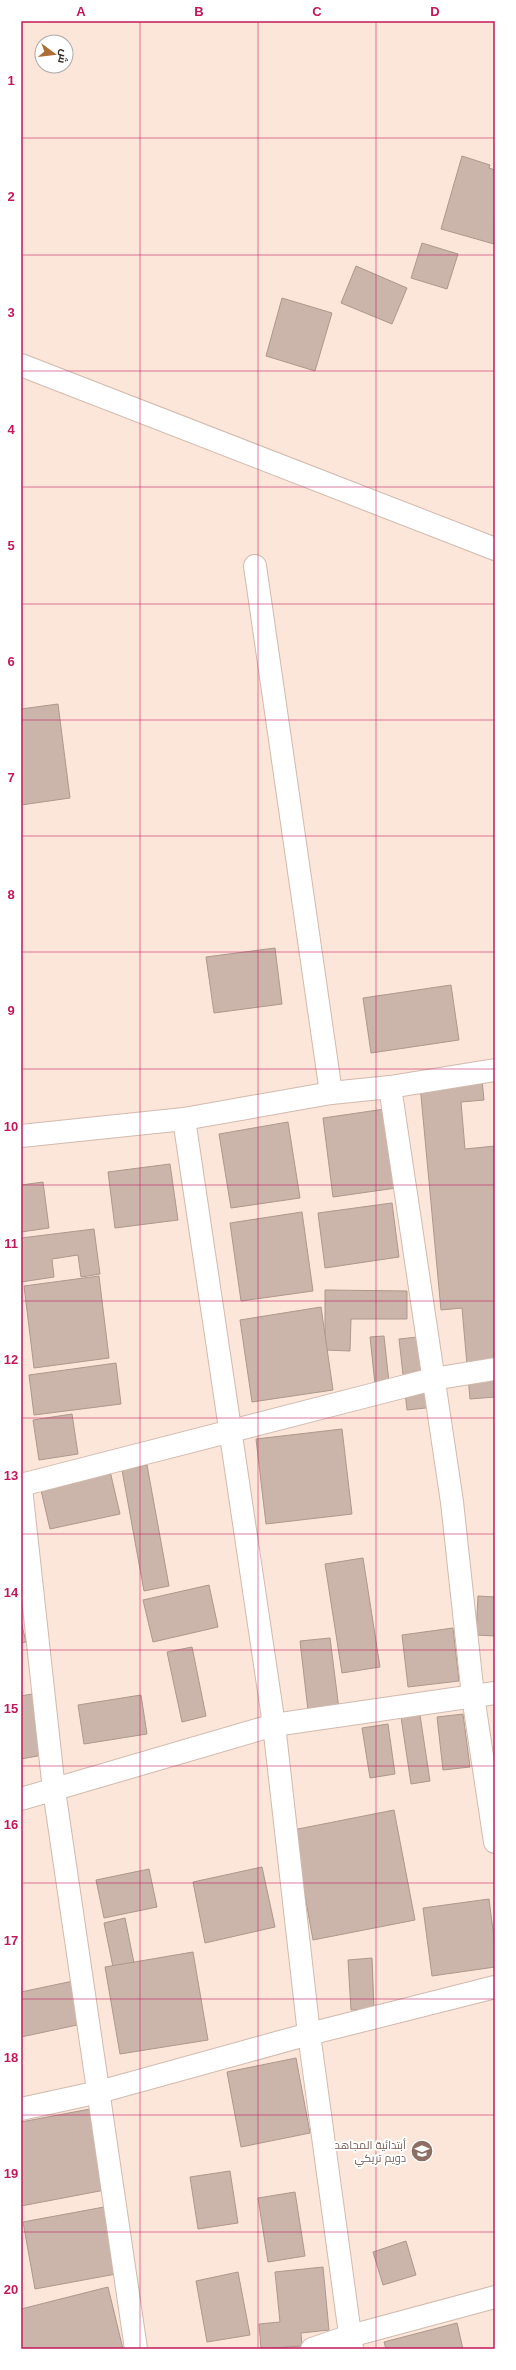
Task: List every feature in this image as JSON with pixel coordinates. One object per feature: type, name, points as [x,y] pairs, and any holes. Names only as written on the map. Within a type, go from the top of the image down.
[{"type":"street","points":[[21,365],[495,550]]},
{"type":"street","points":[[255,566],[331,1094]]},
{"type":"street","points":[[21,1136],[184,1119],[331,1094],[390,1087],[495,1070]]},
{"type":"street","points":[[390,1087],[452,1502],[473,1696],[495,1842]]},
{"type":"street","points":[[184,1119],[274,1725],[309,2034],[351,2342]]},
{"type":"street","points":[[136,2349],[54,1790],[21,1486],[230,1430],[433,1379],[495,1368]]},
{"type":"street","points":[[21,1799],[274,1725],[495,1693]]},
{"type":"street","points":[[21,2108],[99,2092],[309,2034],[495,1987]]},
{"type":"street","points":[[312,2349],[351,2342],[495,2297]]},
{"type":"building","points":[[462,156],[490,165],[489,168],[495,170],[494,244],[441,229]]},
{"type":"building","points":[[422,243],[458,254],[447,289],[411,278]]},
{"type":"building","points":[[356,266],[407,288],[392,324],[341,303]]},
{"type":"building","points":[[282,298],[332,313],[315,371],[266,356]]},
{"type":"building","points":[[58,704],[70,798],[21,805],[21,709]]},
{"type":"building","points":[[275,948],[282,1004],[214,1013],[206,957]]},
{"type":"building","points":[[451,985],[459,1040],[371,1053],[363,998]]},
{"type":"building","points":[[482,1080],[484,1100],[461,1102],[465,1149],[495,1146],[495,1397],[470,1399],[462,1308],[441,1310],[420,1085]]},
{"type":"building","points":[[385,1109],[396,1188],[333,1197],[323,1118]]},
{"type":"building","points":[[288,1122],[300,1198],[231,1208],[219,1134]]},
{"type":"building","points":[[170,1164],[178,1220],[115,1228],[108,1172]]},
{"type":"building","points":[[43,1182],[49,1228],[21,1232],[21,1185]]},
{"type":"building","points":[[392,1203],[399,1257],[325,1268],[318,1213]]},
{"type":"building","points":[[302,1212],[313,1291],[241,1301],[230,1223]]},
{"type":"building","points":[[94,1229],[100,1274],[81,1277],[78,1255],[52,1259],[54,1277],[21,1282],[21,1238]]},
{"type":"building","points":[[99,1276],[109,1358],[34,1368],[24,1286]]},
{"type":"building","points":[[325,1290],[407,1291],[407,1319],[351,1319],[350,1351],[325,1350]]},
{"type":"building","points":[[321,1307],[333,1390],[252,1402],[240,1320]]},
{"type":"building","points":[[384,1336],[391,1401],[377,1403],[370,1337]]},
{"type":"building","points":[[427,1336],[435,1407],[407,1410],[399,1339]]},
{"type":"building","points":[[116,1363],[121,1404],[34,1415],[29,1375]]},
{"type":"building","points":[[72,1414],[78,1454],[39,1460],[33,1420]]},
{"type":"building","points":[[342,1429],[352,1514],[266,1524],[256,1439]]},
{"type":"building","points":[[147,1465],[169,1586],[144,1591],[122,1470]]},
{"type":"building","points":[[110,1471],[120,1514],[50,1529],[40,1486]]},
{"type":"building","points":[[363,1558],[380,1667],[342,1673],[325,1564]]},
{"type":"building","points":[[209,1585],[218,1627],[153,1642],[143,1600]]},
{"type":"building","points":[[478,1596],[495,1597],[495,1636],[476,1635]]},
{"type":"building","points":[[21,1621],[26,1642],[21,1643]]},
{"type":"building","points":[[453,1628],[459,1681],[408,1687],[402,1635]]},
{"type":"building","points":[[330,1638],[341,1725],[310,1728],[300,1641]]},
{"type":"building","points":[[192,1647],[206,1716],[182,1722],[167,1652]]},
{"type":"building","points":[[32,1694],[43,1755],[21,1759],[21,1696]]},
{"type":"building","points":[[141,1695],[147,1734],[84,1744],[78,1705]]},
{"type":"building","points":[[463,1714],[470,1767],[443,1770],[437,1717]]},
{"type":"building","points":[[420,1715],[430,1781],[411,1784],[401,1717]]},
{"type":"building","points":[[388,1724],[395,1774],[370,1778],[362,1728]]},
{"type":"building","points":[[394,1810],[415,1920],[313,1940],[293,1830]]},
{"type":"building","points":[[262,1867],[275,1927],[205,1943],[193,1882]]},
{"type":"building","points":[[149,1869],[157,1907],[104,1918],[96,1880]]},
{"type":"building","points":[[489,1899],[495,1946],[495,1967],[432,1976],[423,1908]]},
{"type":"building","points":[[125,1918],[134,1963],[113,1967],[104,1923]]},
{"type":"building","points":[[193,1952],[208,2040],[120,2054],[105,1967]]},
{"type":"building","points":[[372,1958],[374,2009],[351,2010],[348,1960]]},
{"type":"building","points":[[73,1981],[82,2024],[21,2037],[21,1992]]},
{"type":"building","points":[[296,2058],[310,2133],[241,2147],[227,2072]]},
{"type":"building","points":[[90,2109],[105,2190],[21,2206],[21,2122]]},
{"type":"building","points":[[230,2171],[238,2223],[198,2229],[190,2177]]},
{"type":"building","points":[[295,2192],[305,2256],[268,2262],[258,2198]]},
{"type":"building","points":[[104,2207],[116,2274],[35,2289],[23,2222]]},
{"type":"building","points":[[406,2241],[416,2275],[383,2285],[373,2252]]},
{"type":"building","points":[[323,2267],[329,2330],[301,2333],[302,2346],[261,2349],[259,2324],[280,2322],[275,2272]]},
{"type":"building","points":[[238,2272],[250,2335],[207,2342],[196,2281]]},
{"type":"building","points":[[108,2287],[123,2349],[21,2349],[21,2309]]},
{"type":"building","points":[[457,2323],[463,2349],[386,2349],[384,2342]]},
{"type":"place","name":"أبتدائية المجاهد دويم تريكي","points":[[422,2151]]}]
